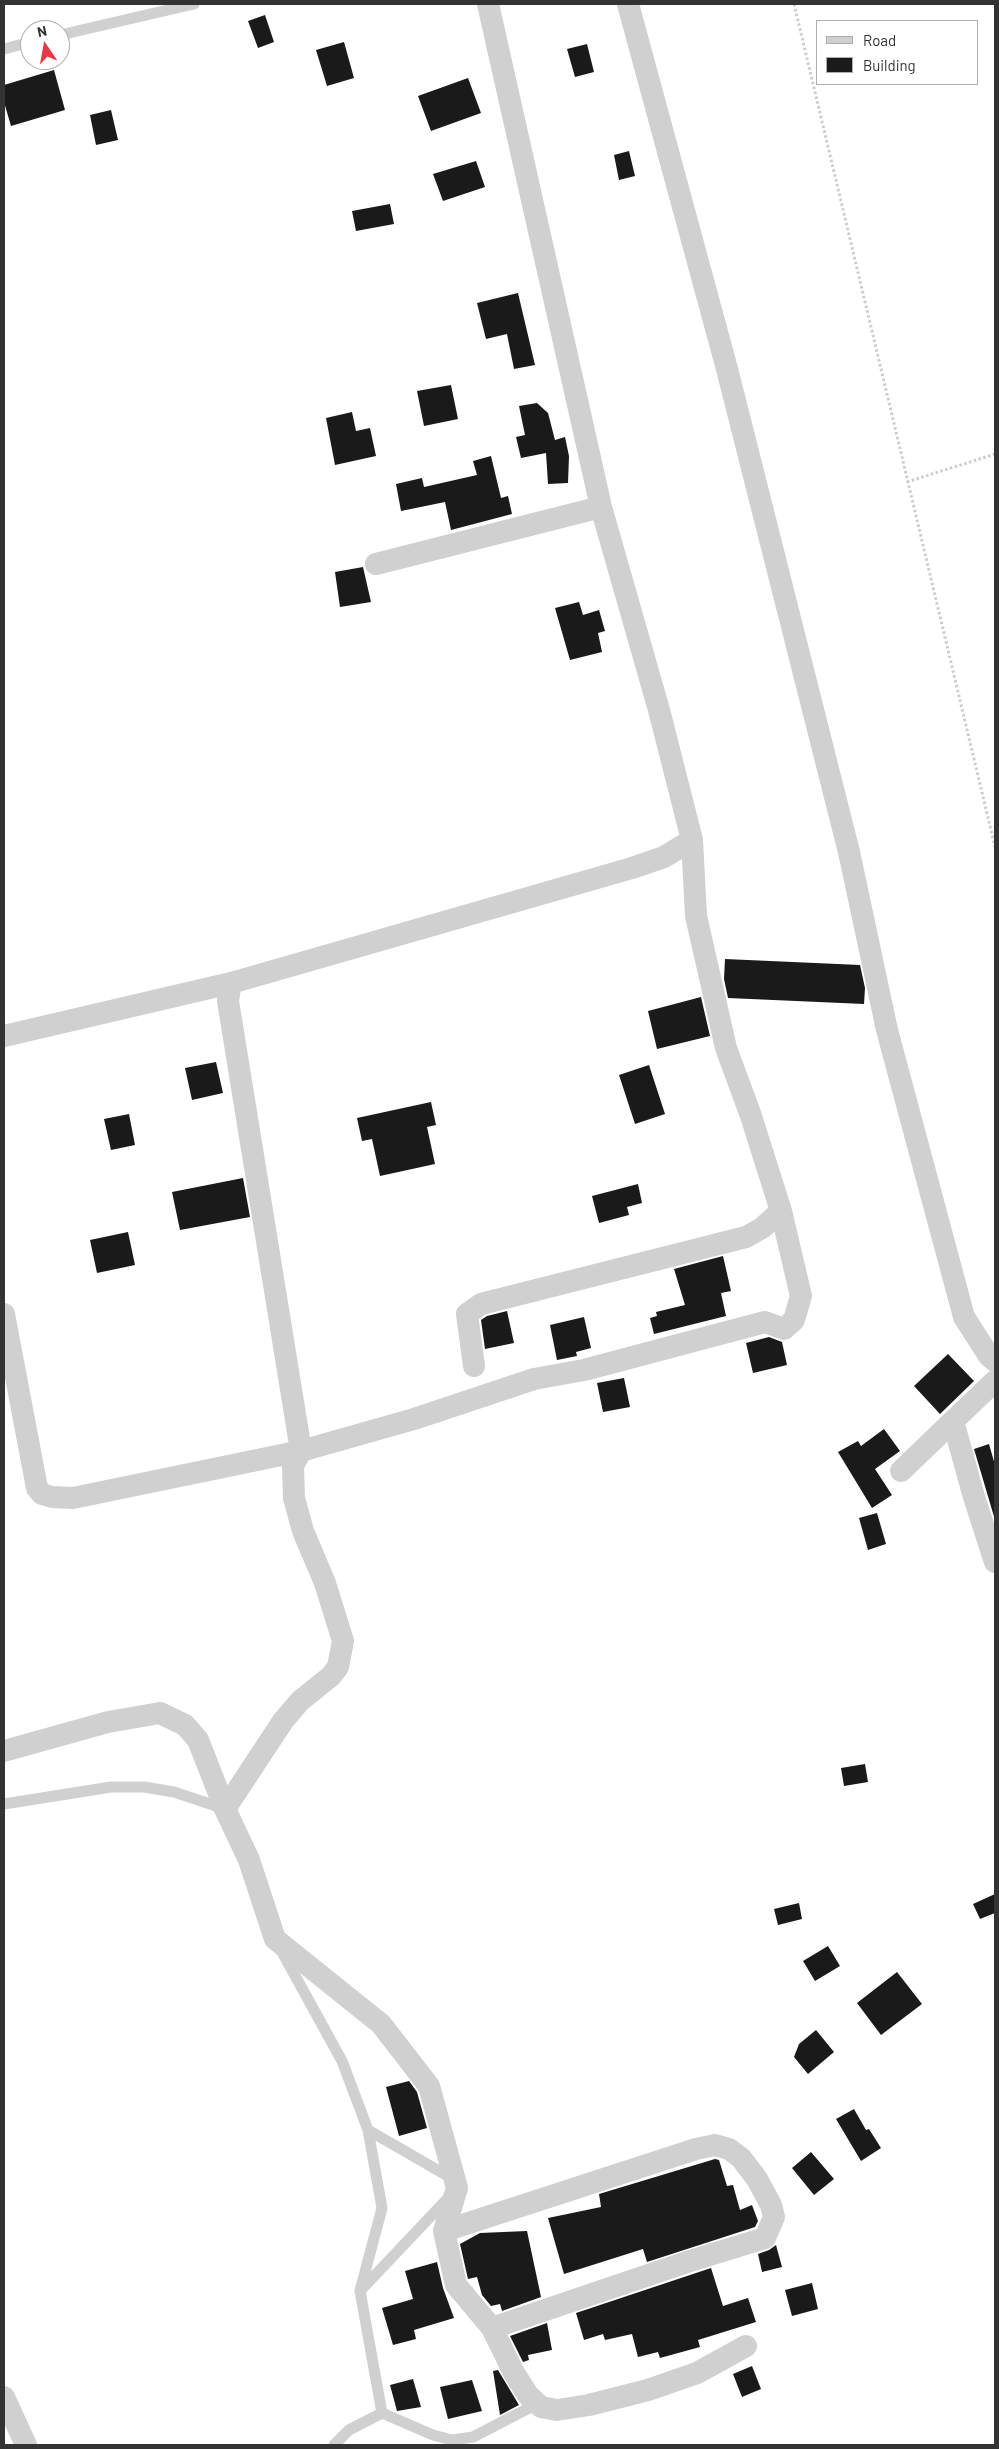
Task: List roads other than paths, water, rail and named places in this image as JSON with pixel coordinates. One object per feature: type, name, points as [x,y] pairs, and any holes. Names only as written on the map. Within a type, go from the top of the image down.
[{"type":"street","points":[[4,1314],[38,1488],[42,1494],[52,1497],[73,1498],[301,1451],[414,1419],[534,1379],[584,1370],[765,1322],[784,1329],[794,1320],[801,1296],[781,1212],[751,1116],[726,1048],[696,916],[692,840],[660,710],[601,507],[488,4]]},
{"type":"street","points":[[628,4],[727,369],[849,852],[887,1030],[964,1316],[980,1344],[995,1361]]},
{"type":"street","points":[[376,564],[601,507]]},
{"type":"street","points":[[4,1036],[232,983],[632,868],[664,857],[692,840]]},
{"type":"street","points":[[225,1808],[283,1721],[300,1701],[331,1676],[338,1667],[343,1640],[321,1574],[303,1531],[294,1498],[293,1466],[301,1451],[228,1001],[232,983]]},
{"type":"street","points":[[474,1366],[467,1314],[481,1304],[746,1237],[762,1228],[781,1212]]},
{"type":"street","points":[[901,1471],[995,1381]]},
{"type":"street","points":[[953,1421],[974,1497],[995,1562]]},
{"type":"street","points":[[4,1751],[108,1722],[160,1713],[185,1725],[198,1740],[225,1808],[250,1860],[275,1939],[381,2024],[429,2086],[456,2184],[444,2231],[456,2285],[492,2328],[514,2373],[528,2395],[542,2407],[558,2410],[589,2405],[648,2390],[697,2373],[746,2346]]},
{"type":"street","points":[[444,2231],[696,2148],[715,2145],[729,2149],[741,2158],[757,2179],[771,2205],[774,2218],[765,2238],[690,2261],[492,2328]]},
{"type":"street","points":[[4,2397],[26,2445]]},
{"type":"lane","points":[[70,33],[194,4]]},
{"type":"lane","points":[[4,48],[20,44]]},
{"type":"lane","points":[[4,1804],[111,1787],[136,1787],[174,1792],[225,1808]]},
{"type":"lane","points":[[275,1939],[342,2061],[368,2130],[382,2208],[360,2291],[382,2413]]},
{"type":"lane","points":[[360,2291],[456,2184],[368,2130]]},
{"type":"lane","points":[[334,2445],[348,2430],[382,2413],[434,2435],[452,2440],[473,2437],[529,2408],[514,2373]]}]
